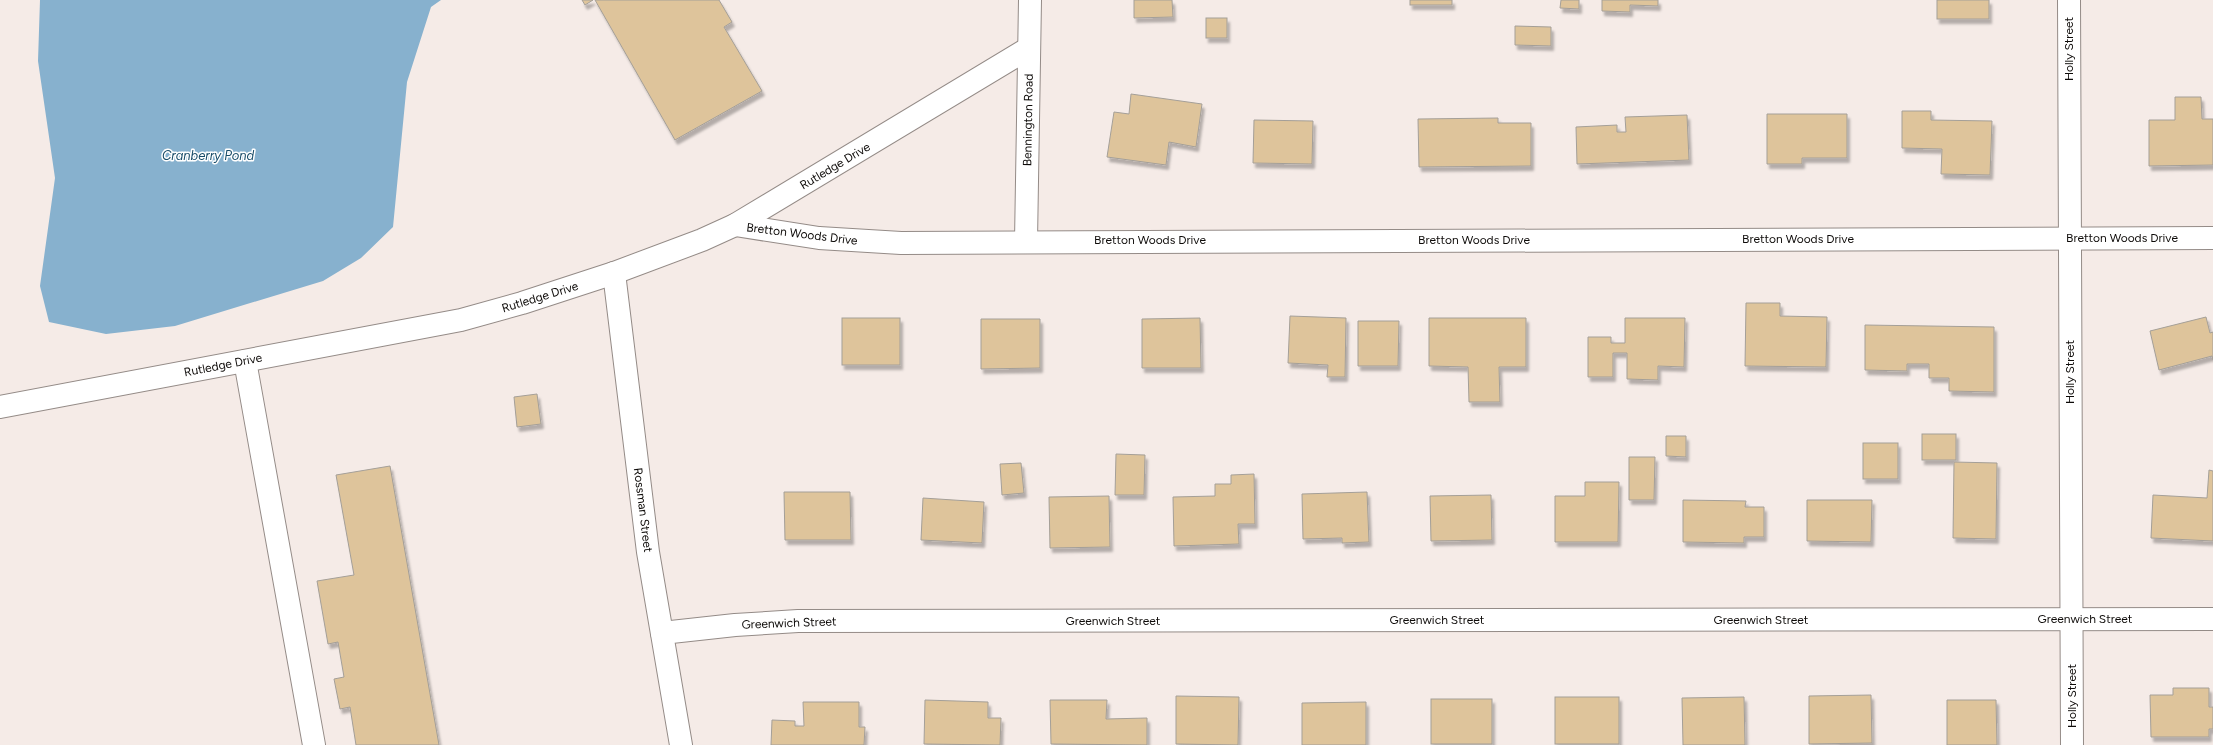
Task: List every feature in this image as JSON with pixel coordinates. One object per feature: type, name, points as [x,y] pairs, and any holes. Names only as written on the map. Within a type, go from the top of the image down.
[{"type":"street","name":"Bennington Road","points":[[1026,241],[1030,0]]},
{"type":"street","name":"Holly Street","points":[[2069,0],[2072,745]]},
{"type":"street","name":"Rutledge Drive","points":[[0,406],[461,320],[542,297],[614,273],[702,240],[735,225],[1029,48]]},
{"type":"street","name":"Bretton Woods Drive","points":[[735,225],[818,238],[859,241],[2213,238]]},
{"type":"street","name":"Rossman Street","points":[[614,273],[648,552],[681,745]]},
{"type":"street","points":[[245,361],[314,745]]},
{"type":"street","name":"Greenwich Street","points":[[662,633],[734,625],[805,621],[2213,619]]},
{"type":"water","name":"Cranberry Pond","points":[[40,0],[441,0],[431,7],[407,82],[393,227],[361,258],[323,281],[175,326],[106,334],[49,322],[40,286],[55,178],[38,61]]},
{"type":"building","points":[[582,0],[593,0],[585,5]]},
{"type":"building","points":[[595,0],[719,0],[732,22],[724,27],[762,91],[675,140]]},
{"type":"building","points":[[1134,0],[1172,0],[1173,17],[1134,18]]},
{"type":"building","points":[[1410,0],[1452,0],[1452,5],[1410,5]]},
{"type":"building","points":[[1561,0],[1579,0],[1579,9],[1560,8]]},
{"type":"building","points":[[1602,0],[1658,0],[1658,6],[1630,5],[1630,12],[1602,11]]},
{"type":"building","points":[[1937,0],[1989,0],[1989,19],[1937,19]]},
{"type":"building","points":[[1206,18],[1227,18],[1227,38],[1206,38]]},
{"type":"building","points":[[1515,26],[1551,27],[1551,46],[1515,45]]},
{"type":"building","points":[[1131,94],[1202,104],[1196,147],[1169,142],[1166,165],[1107,157],[1114,112],[1129,114]]},
{"type":"building","points":[[2175,97],[2201,97],[2202,119],[2213,119],[2213,165],[2149,166],[2149,120],[2175,120]]},
{"type":"building","points":[[1902,111],[1931,111],[1931,120],[1992,121],[1990,175],[1941,174],[1942,149],[1902,148]]},
{"type":"building","points":[[1767,114],[1847,114],[1847,158],[1802,158],[1802,164],[1767,164]]},
{"type":"building","points":[[1687,115],[1689,160],[1577,164],[1576,127],[1617,125],[1617,132],[1626,132],[1625,117]]},
{"type":"building","points":[[1498,118],[1498,123],[1531,123],[1531,166],[1419,167],[1418,119]]},
{"type":"building","points":[[1254,120],[1313,121],[1312,164],[1253,163]]},
{"type":"building","points":[[1746,303],[1780,303],[1780,316],[1827,317],[1826,367],[1745,366]]},
{"type":"building","points":[[1290,316],[1346,318],[1345,377],[1327,377],[1328,365],[1288,363]]},
{"type":"building","points":[[2206,317],[2210,333],[2213,332],[2213,360],[2212,356],[2159,370],[2150,331]]},
{"type":"building","points":[[842,318],[900,318],[900,365],[842,365]]},
{"type":"building","points":[[1200,318],[1201,368],[1142,368],[1142,319]]},
{"type":"building","points":[[1429,318],[1526,318],[1526,367],[1499,367],[1500,402],[1469,402],[1468,367],[1429,366]]},
{"type":"building","points":[[1625,318],[1685,318],[1684,367],[1658,366],[1658,380],[1627,379],[1627,353],[1613,353],[1613,377],[1588,377],[1588,337],[1611,337],[1611,343],[1625,343]]},
{"type":"building","points":[[981,319],[1040,319],[1040,368],[981,369]]},
{"type":"building","points":[[1358,321],[1399,321],[1398,366],[1358,366]]},
{"type":"building","points":[[1865,325],[1994,327],[1994,392],[1949,391],[1949,378],[1929,378],[1929,364],[1907,364],[1907,371],[1865,370]]},
{"type":"building","points":[[537,394],[541,424],[517,427],[514,397]]},
{"type":"building","points":[[1922,434],[1956,434],[1956,460],[1922,460]]},
{"type":"building","points":[[1666,436],[1686,436],[1686,457],[1666,456]]},
{"type":"building","points":[[1863,443],[1898,443],[1898,479],[1863,479]]},
{"type":"building","points":[[1116,454],[1145,455],[1144,495],[1115,495]]},
{"type":"building","points":[[1629,457],[1655,457],[1654,500],[1629,500]]},
{"type":"building","points":[[1954,462],[1997,463],[1996,539],[1953,538]]},
{"type":"building","points":[[1021,463],[1024,493],[1002,495],[1000,464]]},
{"type":"building","points":[[390,466],[439,745],[356,745],[350,707],[340,709],[334,679],[344,677],[338,642],[328,644],[317,581],[354,575],[336,475]]},
{"type":"building","points":[[2209,470],[2213,471],[2213,541],[2151,538],[2153,495],[2207,498]]},
{"type":"building","points":[[1254,474],[1255,524],[1238,524],[1239,544],[1174,546],[1173,497],[1215,496],[1215,484],[1231,484],[1231,475]]},
{"type":"building","points":[[1585,482],[1619,482],[1618,542],[1555,542],[1555,496],[1585,496]]},
{"type":"building","points":[[784,492],[850,492],[851,540],[785,540]]},
{"type":"building","points":[[1367,492],[1369,542],[1342,543],[1342,538],[1303,539],[1302,494]]},
{"type":"building","points":[[1491,495],[1492,540],[1431,541],[1430,496]]},
{"type":"building","points":[[1109,496],[1110,547],[1050,548],[1049,497]]},
{"type":"building","points":[[923,498],[984,502],[982,543],[921,540]]},
{"type":"building","points":[[1683,500],[1746,501],[1745,507],[1764,507],[1764,537],[1744,537],[1744,543],[1683,542]]},
{"type":"building","points":[[1807,500],[1872,500],[1871,542],[1807,541]]},
{"type":"building","points":[[2173,688],[2209,688],[2209,707],[2213,707],[2213,729],[2209,729],[2209,737],[2151,737],[2150,695],[2173,695]]},
{"type":"building","points":[[1871,695],[1872,743],[1809,744],[1809,696]]},
{"type":"building","points":[[1176,696],[1239,697],[1238,745],[1176,744]]},
{"type":"building","points":[[1555,697],[1619,697],[1619,744],[1555,744]]},
{"type":"building","points":[[1744,697],[1745,745],[1683,745],[1682,698]]},
{"type":"building","points":[[1431,699],[1492,699],[1492,744],[1431,744]]},
{"type":"building","points":[[925,700],[988,702],[988,718],[1001,718],[1000,745],[924,744]]},
{"type":"building","points":[[1050,700],[1107,700],[1106,719],[1147,718],[1147,745],[1051,744]]},
{"type":"building","points":[[1947,700],[1996,700],[1997,745],[1947,745]]},
{"type":"building","points":[[803,702],[859,702],[859,727],[865,727],[864,745],[771,745],[772,720],[795,721],[795,726],[804,726]]},
{"type":"building","points":[[1366,702],[1366,745],[1302,745],[1302,703]]}]
